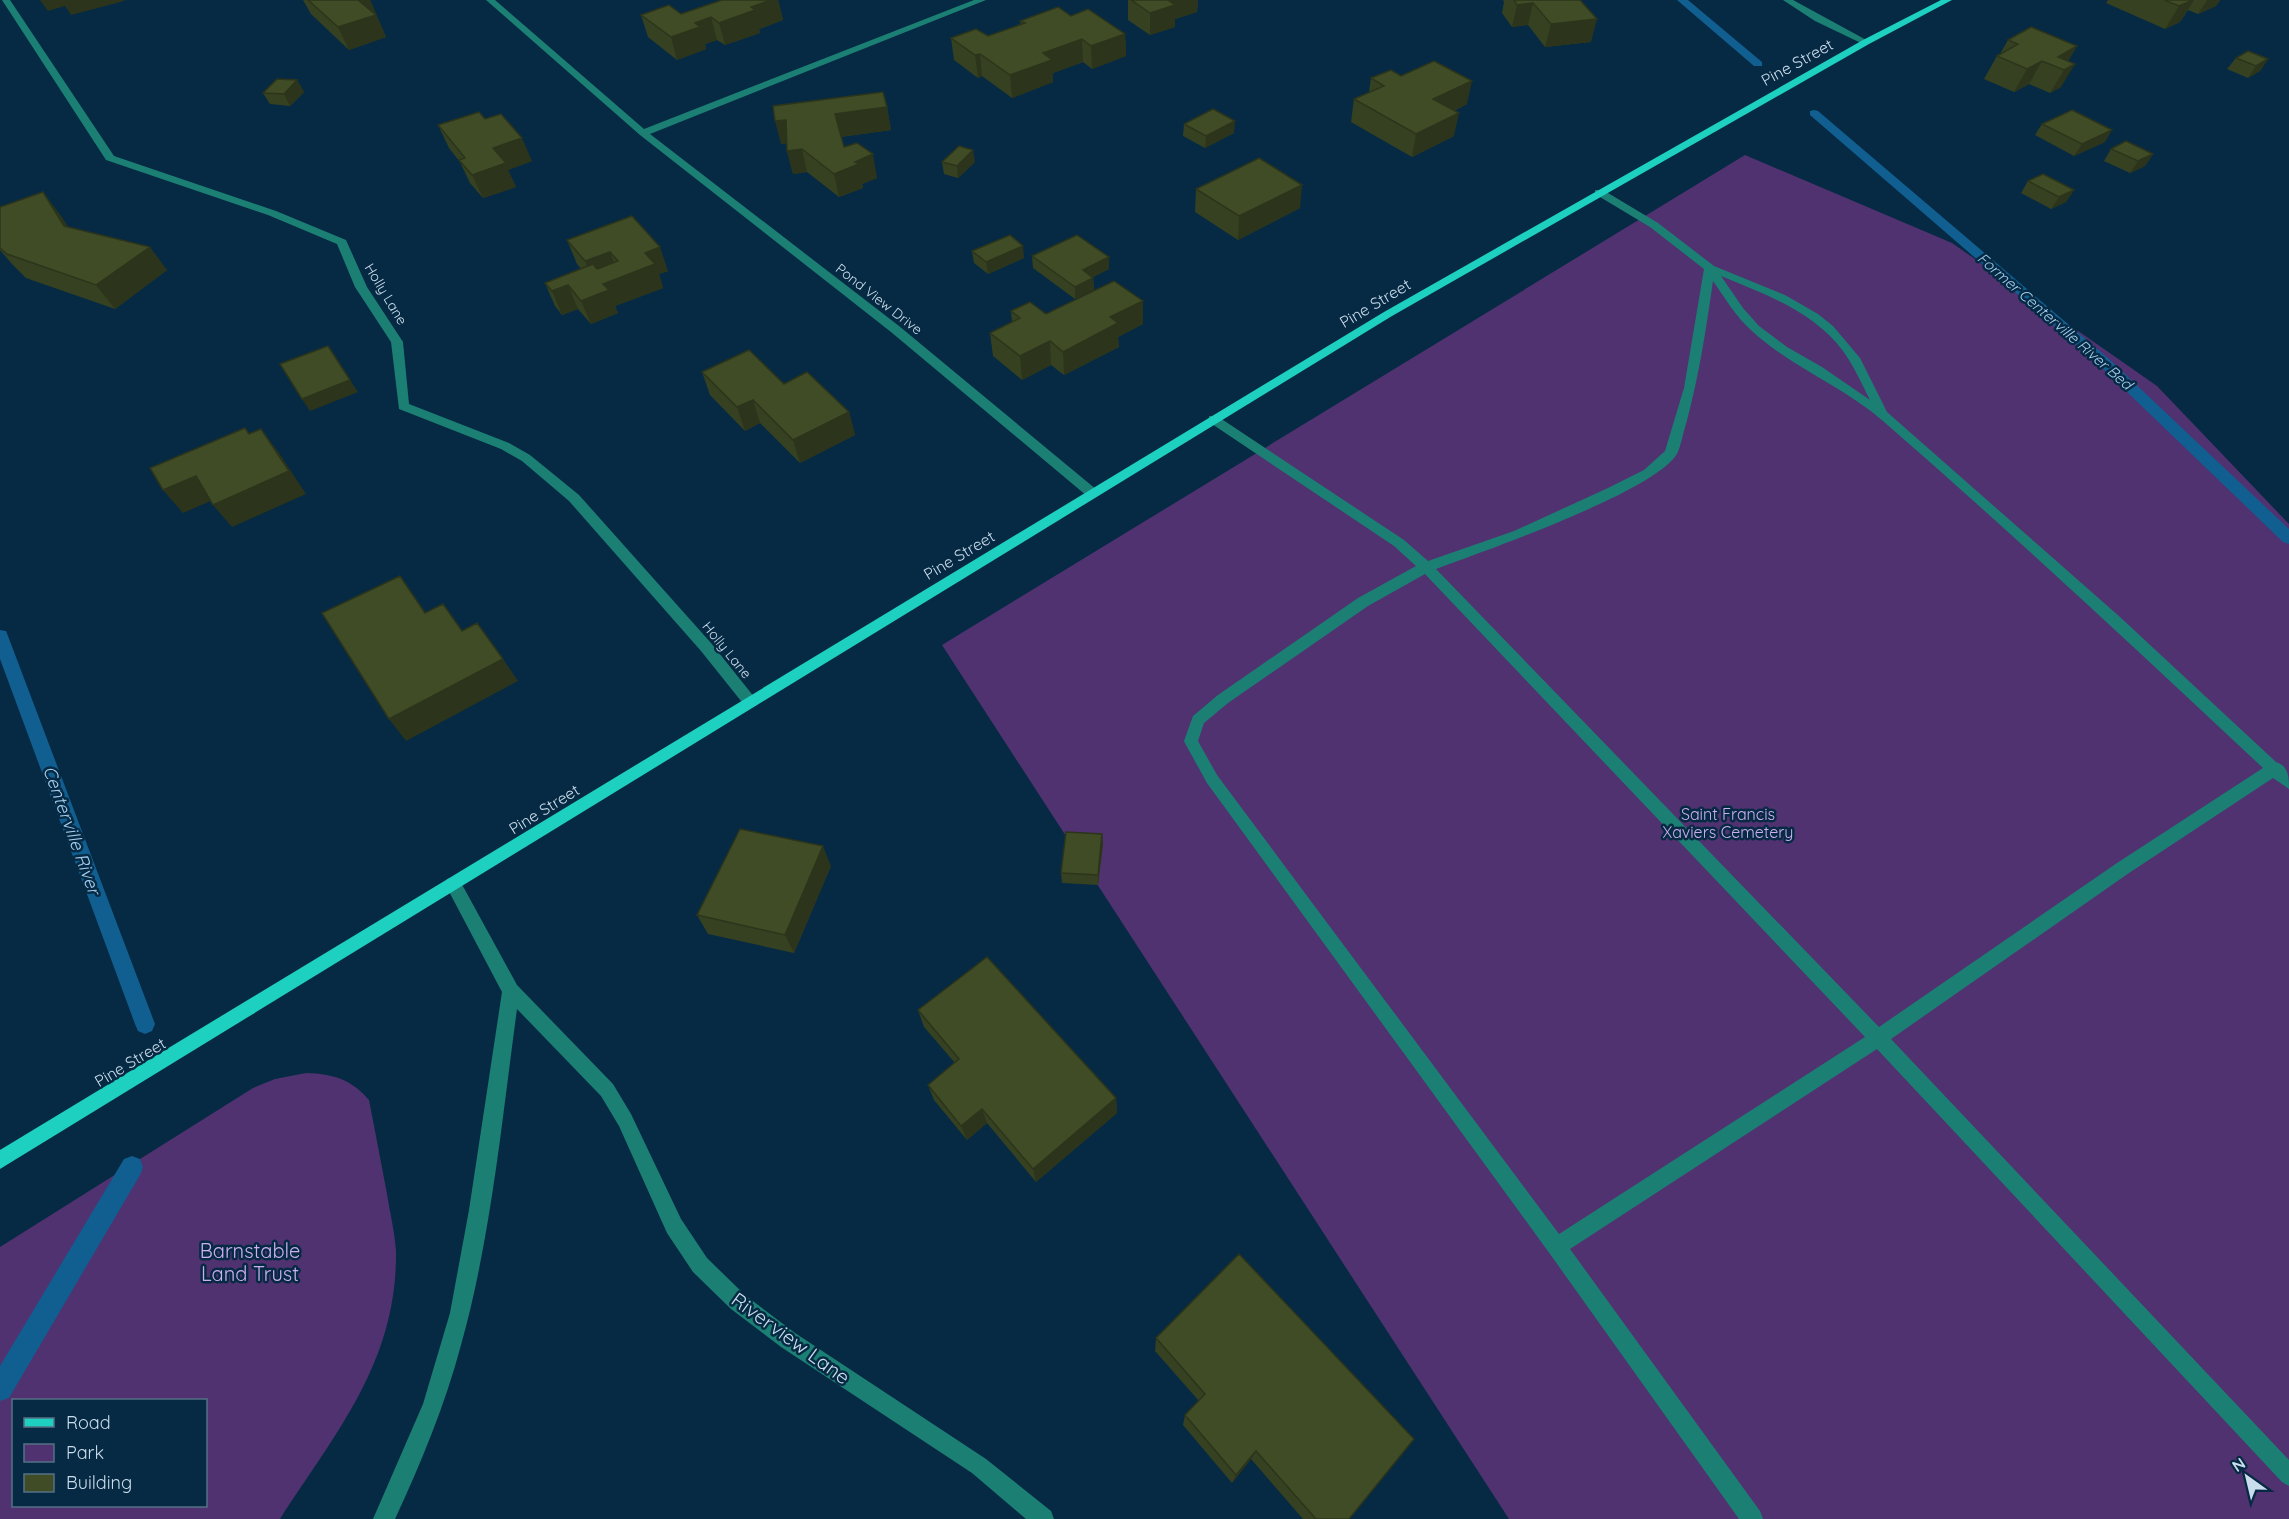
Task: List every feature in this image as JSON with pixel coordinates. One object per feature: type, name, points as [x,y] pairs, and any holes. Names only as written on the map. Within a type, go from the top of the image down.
[{"type":"main road","name":"Pine Street","points":[[0,1160],[1388,314],[1866,42],[1948,0]]},
{"type":"street","name":"Holly Lane","points":[[6,0],[110,158],[272,213],[342,242],[361,287],[397,342],[403,406],[505,446],[526,458],[574,498],[706,647],[750,702]]},
{"type":"street","name":"Pond View Drive","points":[[490,0],[643,133],[895,329],[1092,493]]},
{"type":"street","points":[[643,133],[982,0]]},
{"type":"street","points":[[1787,0],[1818,19],[1866,42]]},
{"type":"street","points":[[1599,192],[1654,225],[1710,268],[1760,288],[1820,321],[1843,343],[1886,416]]},
{"type":"street","points":[[1710,268],[1739,310],[1755,328],[1783,350],[1818,370],[1886,416],[2276,768],[2289,783]]},
{"type":"street","points":[[1710,268],[1690,388],[1671,453],[1648,473],[1602,496],[1519,534],[1426,567],[1363,602],[1223,699],[1198,720],[1191,741],[1212,779],[1557,1247],[1752,1519]]},
{"type":"street","points":[[1213,419],[1399,543],[1426,567],[1878,1038],[2289,1475]]},
{"type":"street","points":[[1557,1247],[1878,1038],[2122,868],[2276,768]]},
{"type":"street","name":"Riverview Lane","points":[[453,884],[511,991],[607,1090],[626,1120],[674,1226],[700,1265],[738,1302],[788,1340],[979,1466],[1043,1519]]},
{"type":"street","points":[[384,1519],[427,1420],[451,1346],[466,1284],[511,991]]},
{"type":"green space","name":"Saint Francis Xaviers Cemetery","points":[[1745,155],[1952,243],[2157,386],[2289,524],[2289,1519],[1509,1519],[942,645]]},
{"type":"green space","name":"Barnstable Land Trust","points":[[306,1073],[316,1074],[333,1076],[348,1082],[369,1100],[396,1252],[394,1291],[386,1328],[375,1362],[342,1425],[280,1519],[0,1519],[0,1247],[253,1088],[275,1079]]},
{"type":"building","points":[[308,0],[361,0],[359,1],[376,15],[338,27]]},
{"type":"building","points":[[722,0],[771,0],[751,7],[755,10],[719,23],[711,17],[695,23],[700,27],[671,37],[641,15],[669,5],[681,14]]},
{"type":"building","points":[[1131,0],[1168,0],[1175,5],[1150,13]]},
{"type":"building","points":[[1514,0],[1580,0],[1597,19],[1551,24],[1533,3],[1517,5]]},
{"type":"building","points":[[2164,0],[2193,0],[2179,6]]},
{"type":"building","points":[[1058,7],[1071,16],[1088,9],[1125,34],[1091,46],[1082,39],[1043,53],[1052,60],[1010,75],[980,54],[975,55],[951,38],[976,29],[988,36],[1025,23],[1020,21]]},
{"type":"building","points":[[2031,27],[2077,46],[2058,57],[2075,64],[2064,70],[2042,61],[2027,69],[1997,56],[2018,44],[2008,40]]},
{"type":"building","points":[[2248,51],[2268,59],[2256,66],[2236,58]]},
{"type":"building","points":[[1434,61],[1472,81],[1433,99],[1459,113],[1416,134],[1354,99],[1384,86],[1371,78],[1391,70],[1401,76]]},
{"type":"building","points":[[277,79],[297,80],[284,94],[263,93]]},
{"type":"building","points":[[883,92],[887,107],[835,114],[844,147],[857,143],[873,154],[855,162],[859,164],[834,174],[802,149],[787,151],[786,120],[775,121],[773,106]]},
{"type":"building","points":[[1213,109],[1235,121],[1206,136],[1184,124]]},
{"type":"building","points":[[2072,110],[2112,130],[2082,144],[2042,124]]},
{"type":"building","points":[[479,112],[485,119],[501,114],[522,138],[493,148],[506,163],[472,175],[459,160],[465,158],[438,125]]},
{"type":"building","points":[[2126,141],[2153,154],[2138,161],[2111,149]]},
{"type":"building","points":[[959,146],[973,150],[957,166],[942,162]]},
{"type":"building","points":[[1259,158],[1302,185],[1239,216],[1196,189]]},
{"type":"building","points":[[2043,174],[2074,190],[2059,197],[2028,181]]},
{"type":"building","points":[[43,192],[64,226],[150,247],[96,285],[7,254],[0,248],[0,207]]},
{"type":"building","points":[[632,216],[660,247],[645,253],[655,264],[603,284],[609,290],[581,301],[568,285],[552,291],[545,283],[593,264],[597,269],[618,261],[610,252],[585,261],[567,240]]},
{"type":"building","points":[[1010,235],[1023,246],[986,262],[972,251]]},
{"type":"building","points":[[1077,235],[1109,257],[1083,270],[1093,278],[1075,287],[1032,256]]},
{"type":"building","points":[[1114,281],[1143,301],[1110,317],[1118,323],[1063,352],[1050,341],[1020,356],[990,333],[1020,318],[1011,311],[1030,302],[1046,314]]},
{"type":"building","points":[[328,346],[350,380],[302,399],[280,364]]},
{"type":"building","points":[[749,350],[784,384],[807,372],[849,412],[793,440],[753,400],[737,407],[702,372]]},
{"type":"building","points":[[245,428],[249,434],[261,429],[289,471],[213,505],[196,476],[163,490],[150,468]]},
{"type":"building","points":[[400,576],[425,613],[443,604],[462,631],[477,623],[503,659],[389,719],[322,613]]},
{"type":"building","points":[[740,829],[823,846],[785,935],[697,915]]},
{"type":"building","points":[[1066,832],[1102,834],[1098,875],[1061,873]]},
{"type":"building","points":[[987,957],[1116,1098],[1033,1169],[982,1109],[961,1126],[928,1085],[959,1059],[918,1010]]},
{"type":"building","points":[[1239,1254],[1414,1439],[1349,1519],[1316,1519],[1256,1451],[1236,1475],[1185,1415],[1205,1394],[1156,1338]]},
{"type":"waterway","name":"Former Centerville River Bed","points":[[1682,0],[1758,64]]},
{"type":"waterway","name":"Former Centerville River Bed","points":[[1814,113],[2104,362],[2289,538]]},
{"type":"waterway","name":"Centerville River","points":[[0,636],[145,1024]]},
{"type":"waterway","name":"Centerville River","points":[[0,1389],[132,1167]]}]
